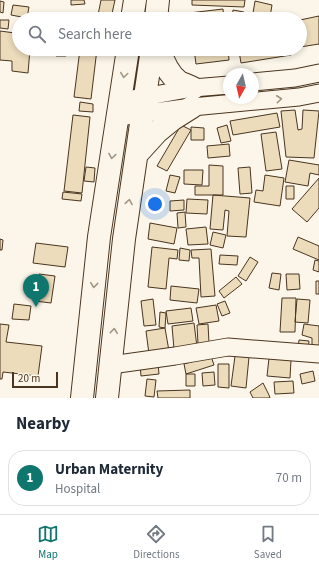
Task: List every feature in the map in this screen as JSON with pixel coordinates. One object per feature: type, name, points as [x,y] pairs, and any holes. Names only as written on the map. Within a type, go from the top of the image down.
[{"type":"main road","points":[[133,12],[135,0]]},
{"type":"main road","points":[[157,12],[158,0]]},
{"type":"main road","points":[[82,398],[99,237],[127,56]]},
{"type":"main road","points":[[107,398],[124,239],[151,56]]},
{"type":"main road","points":[[137,154],[157,132],[173,119],[193,98],[169,71],[161,56]]},
{"type":"street","points":[[259,81],[295,78],[319,73]]},
{"type":"street","points":[[193,98],[223,86]]},
{"type":"street","points":[[120,109],[193,98],[299,97],[319,93]]},
{"type":"street","points":[[111,365],[228,347],[319,354]]},
{"type":"building","points":[[71,0],[84,0],[85,4],[71,5]]},
{"type":"building","points":[[101,0],[115,0],[112,12],[99,12]]},
{"type":"building","points":[[192,0],[245,0],[244,7],[192,5]]},
{"type":"building","points":[[0,1],[4,2],[3,13],[0,12]]},
{"type":"building","points":[[255,1],[272,5],[271,12],[253,12]]},
{"type":"building","points":[[13,5],[29,7],[28,12],[12,12],[11,15]]},
{"type":"building","points":[[223,9],[223,12],[198,12]]},
{"type":"building","points":[[233,10],[244,12],[233,12]]},
{"type":"building","points":[[319,16],[319,44],[307,46],[307,19]]},
{"type":"building","points":[[0,20],[9,20],[8,29],[0,28]]},
{"type":"building","points":[[0,31],[12,33],[12,56],[29,56],[28,73],[12,71],[12,61],[0,60]]},
{"type":"building","points":[[79,56],[96,56],[91,99],[74,97]]},
{"type":"building","points":[[195,56],[229,56],[229,60],[196,64]]},
{"type":"building","points":[[240,56],[285,56],[241,63]]},
{"type":"building","points":[[80,102],[93,104],[93,112],[79,111]]},
{"type":"building","points":[[295,110],[298,130],[302,129],[303,110],[319,111],[314,158],[286,157],[281,111]]},
{"type":"building","points":[[277,113],[280,127],[233,135],[230,121]]},
{"type":"building","points":[[73,115],[90,117],[82,193],[64,191]]},
{"type":"building","points":[[181,125],[191,130],[167,171],[157,166]]},
{"type":"building","points":[[227,125],[231,141],[221,143],[217,128]]},
{"type":"building","points":[[191,127],[204,128],[204,140],[191,140]]},
{"type":"building","points":[[276,132],[282,169],[266,171],[261,134]]},
{"type":"building","points":[[229,144],[230,156],[208,158],[207,146]]},
{"type":"building","points":[[289,160],[319,165],[319,175],[310,173],[308,186],[285,182]]},
{"type":"building","points":[[209,165],[223,166],[223,195],[195,195],[195,186],[209,186]]},
{"type":"building","points":[[86,167],[95,168],[94,182],[84,181]]},
{"type":"building","points":[[250,167],[252,193],[240,194],[238,168]]},
{"type":"building","points":[[184,170],[203,170],[202,185],[184,184]]},
{"type":"building","points":[[170,175],[180,177],[175,193],[166,191]]},
{"type":"building","points":[[265,175],[284,178],[280,206],[254,202],[256,190],[263,191]]},
{"type":"building","points":[[319,178],[319,208],[307,222],[292,209]]},
{"type":"building","points":[[286,186],[294,186],[294,199],[286,199]]},
{"type":"building","points":[[63,192],[82,194],[81,201],[62,199]]},
{"type":"building","points":[[213,195],[250,198],[246,237],[227,236],[229,211],[225,210],[223,230],[210,229]]},
{"type":"building","points":[[187,199],[208,200],[207,214],[186,213]]},
{"type":"building","points":[[184,200],[184,210],[170,211],[170,201]]},
{"type":"building","points":[[185,212],[186,227],[178,228],[177,213]]},
{"type":"building","points":[[150,223],[177,228],[174,244],[148,239]]},
{"type":"building","points":[[206,227],[208,244],[188,245],[186,229]]},
{"type":"building","points":[[213,232],[226,235],[223,248],[210,245]]},
{"type":"building","points":[[298,237],[319,246],[319,260],[293,249]]},
{"type":"building","points":[[0,239],[3,240],[2,250],[0,250]]},
{"type":"building","points":[[36,243],[68,247],[65,267],[33,263]]},
{"type":"building","points":[[152,247],[178,250],[177,259],[169,258],[166,289],[148,287]]},
{"type":"building","points":[[180,248],[190,250],[189,261],[179,260]]},
{"type":"building","points":[[211,249],[215,296],[201,297],[199,258],[192,258],[191,250]]},
{"type":"building","points":[[220,255],[238,256],[237,265],[219,264]]},
{"type":"building","points":[[250,257],[258,262],[246,281],[238,276]]},
{"type":"building","points":[[315,260],[319,261],[319,272],[313,270]]},
{"type":"building","points":[[272,273],[281,274],[279,290],[269,288]]},
{"type":"building","points":[[39,274],[55,276],[51,303],[35,301]]},
{"type":"building","points":[[286,274],[299,274],[300,289],[287,290]]},
{"type":"building","points":[[236,277],[242,284],[224,298],[219,291]]},
{"type":"building","points":[[316,281],[319,281],[319,294],[316,294]]},
{"type":"building","points":[[171,286],[199,289],[197,303],[170,300]]},
{"type":"building","points":[[282,298],[296,298],[295,332],[280,332]]},
{"type":"building","points":[[153,299],[156,325],[144,326],[141,301]]},
{"type":"building","points":[[297,299],[310,300],[308,323],[295,322]]},
{"type":"building","points":[[225,301],[230,313],[222,316],[217,304]]},
{"type":"building","points":[[14,304],[31,306],[29,320],[12,319]]},
{"type":"building","points":[[216,305],[219,321],[199,324],[196,308]]},
{"type":"building","points":[[191,308],[193,321],[168,324],[166,311]]},
{"type":"building","points":[[160,312],[166,313],[165,328],[159,327]]},
{"type":"building","points":[[194,323],[197,347],[174,349],[172,326]]},
{"type":"building","points":[[0,324],[9,325],[6,342],[42,346],[38,376],[3,372],[2,379],[0,379]]},
{"type":"building","points":[[208,324],[209,343],[198,344],[197,325]]},
{"type":"building","points":[[304,324],[319,326],[319,350],[312,349],[312,338],[302,335]]},
{"type":"building","points":[[165,328],[169,351],[149,354],[146,331]]},
{"type":"building","points":[[299,340],[309,341],[308,350],[298,349]]},
{"type":"building","points":[[211,356],[214,365],[186,374],[184,364]]},
{"type":"building","points":[[235,356],[249,357],[246,388],[231,386]]},
{"type":"building","points":[[269,358],[291,360],[290,378],[267,376]]},
{"type":"building","points":[[158,364],[159,374],[141,376],[140,365]]},
{"type":"building","points":[[218,364],[229,364],[229,388],[218,387]]},
{"type":"building","points":[[313,371],[315,381],[302,384],[300,374]]},
{"type":"building","points":[[214,372],[215,385],[203,386],[202,373]]},
{"type":"building","points":[[186,374],[195,374],[195,386],[186,386]]},
{"type":"building","points":[[147,379],[156,380],[154,397],[145,396]]},
{"type":"building","points":[[293,381],[294,393],[275,394],[274,382]]},
{"type":"building","points":[[263,383],[270,398],[253,398],[250,392]]},
{"type":"building","points":[[190,390],[190,398],[158,398],[157,391]]},
{"type":"place","name":"Urban Maternity","points":[[36,307]]}]
